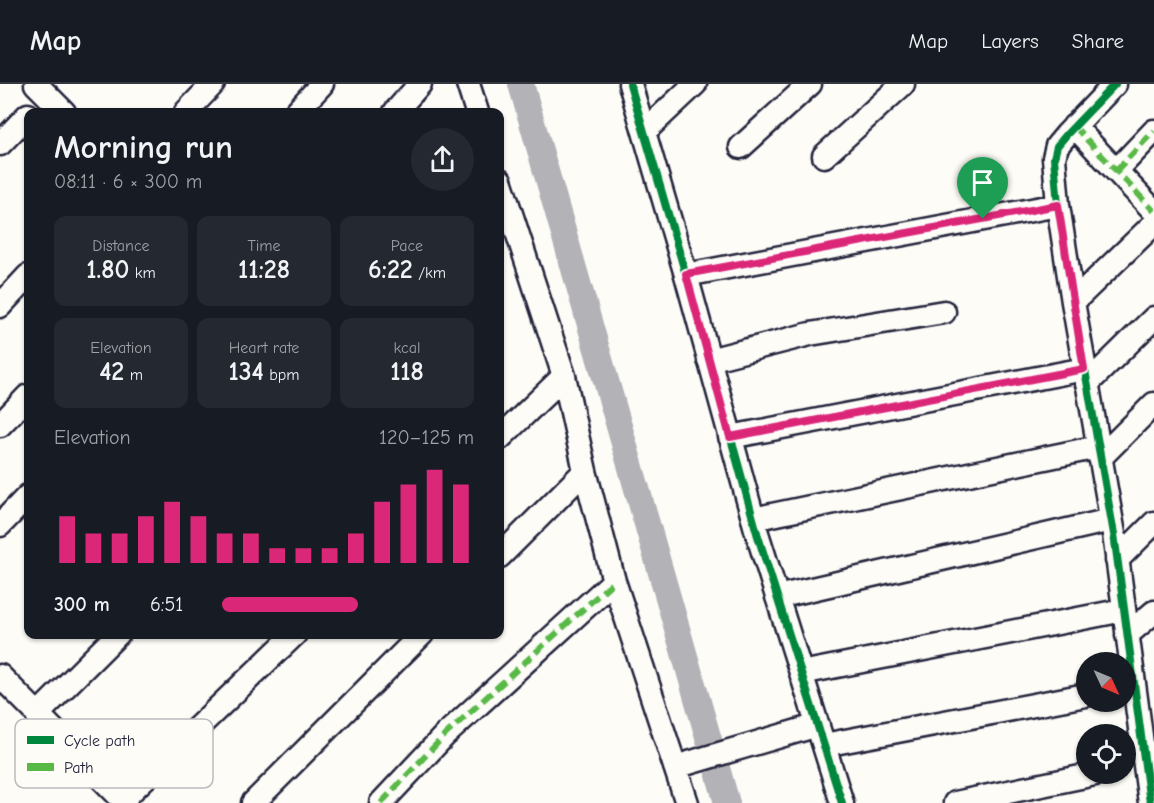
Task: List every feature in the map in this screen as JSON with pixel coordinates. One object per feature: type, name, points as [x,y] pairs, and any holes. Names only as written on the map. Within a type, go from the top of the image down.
[{"type":"street","points":[[190,108],[213,84]]},
{"type":"street","points":[[300,108],[322,84]]},
{"type":"street","points":[[399,108],[420,84]]},
{"type":"street","points":[[468,84],[476,108]]},
{"type":"street","points":[[630,84],[686,274],[753,519],[842,803]]},
{"type":"street","points":[[645,131],[695,84]]},
{"type":"street","points":[[741,147],[810,84]]},
{"type":"street","points":[[824,156],[903,84]]},
{"type":"street","points":[[1115,84],[1057,146],[1054,158],[1058,205],[1111,520],[1128,652]]},
{"type":"street","points":[[33,108],[42,90],[60,108]]},
{"type":"street","points":[[0,144],[24,120]]},
{"type":"street","points":[[1074,126],[1154,211]]},
{"type":"street","points":[[1116,171],[1154,131]]},
{"type":"street","points":[[504,192],[564,376],[585,471],[614,581],[687,803]]},
{"type":"street","points":[[686,274],[1058,205]]},
{"type":"street","points":[[1073,302],[1154,224]]},
{"type":"street","points":[[0,306],[24,280]]},
{"type":"street","points":[[709,360],[810,334],[944,312]]},
{"type":"street","points":[[730,437],[1086,377],[1154,318]]},
{"type":"street","points":[[504,434],[564,376]]},
{"type":"street","points":[[0,425],[24,400]]},
{"type":"street","points":[[753,519],[1099,452],[1154,404]]},
{"type":"street","points":[[504,552],[585,471]]},
{"type":"street","points":[[0,525],[24,500]]},
{"type":"street","points":[[777,597],[1111,520]]},
{"type":"street","points":[[1117,560],[1154,523]]},
{"type":"street","points":[[381,803],[445,735],[614,581]]},
{"type":"street","points":[[801,673],[1124,610]]},
{"type":"street","points":[[1127,635],[1154,612]]},
{"type":"street","points":[[37,715],[113,639]]},
{"type":"street","points":[[208,719],[290,639]]},
{"type":"street","points":[[253,803],[417,639]]},
{"type":"street","points":[[0,676],[41,719]]},
{"type":"street","points":[[675,767],[786,735],[821,735],[1076,697]]},
{"type":"street","points":[[1134,712],[1150,803]]},
{"type":"street","points":[[955,803],[1076,778]]},
{"type":"street","points":[[110,788],[124,802],[138,788]]},
{"type":"waterway","points":[[521,84],[727,803]]},
{"type":"marked path","points":[[1074,126],[1154,211]]},
{"type":"marked path","points":[[1116,171],[1154,131]]},
{"type":"marked path","points":[[381,803],[445,735],[614,581]]},
{"type":"cycle path","points":[[630,84],[686,275],[757,533],[842,803]]},
{"type":"cycle path","points":[[1115,84],[1057,146],[1054,158],[1058,205],[1073,302],[1114,534],[1150,803]]},
{"type":"route","points":[[1058,205],[1084,369],[730,437],[686,274],[983,219],[1058,205]]}]
